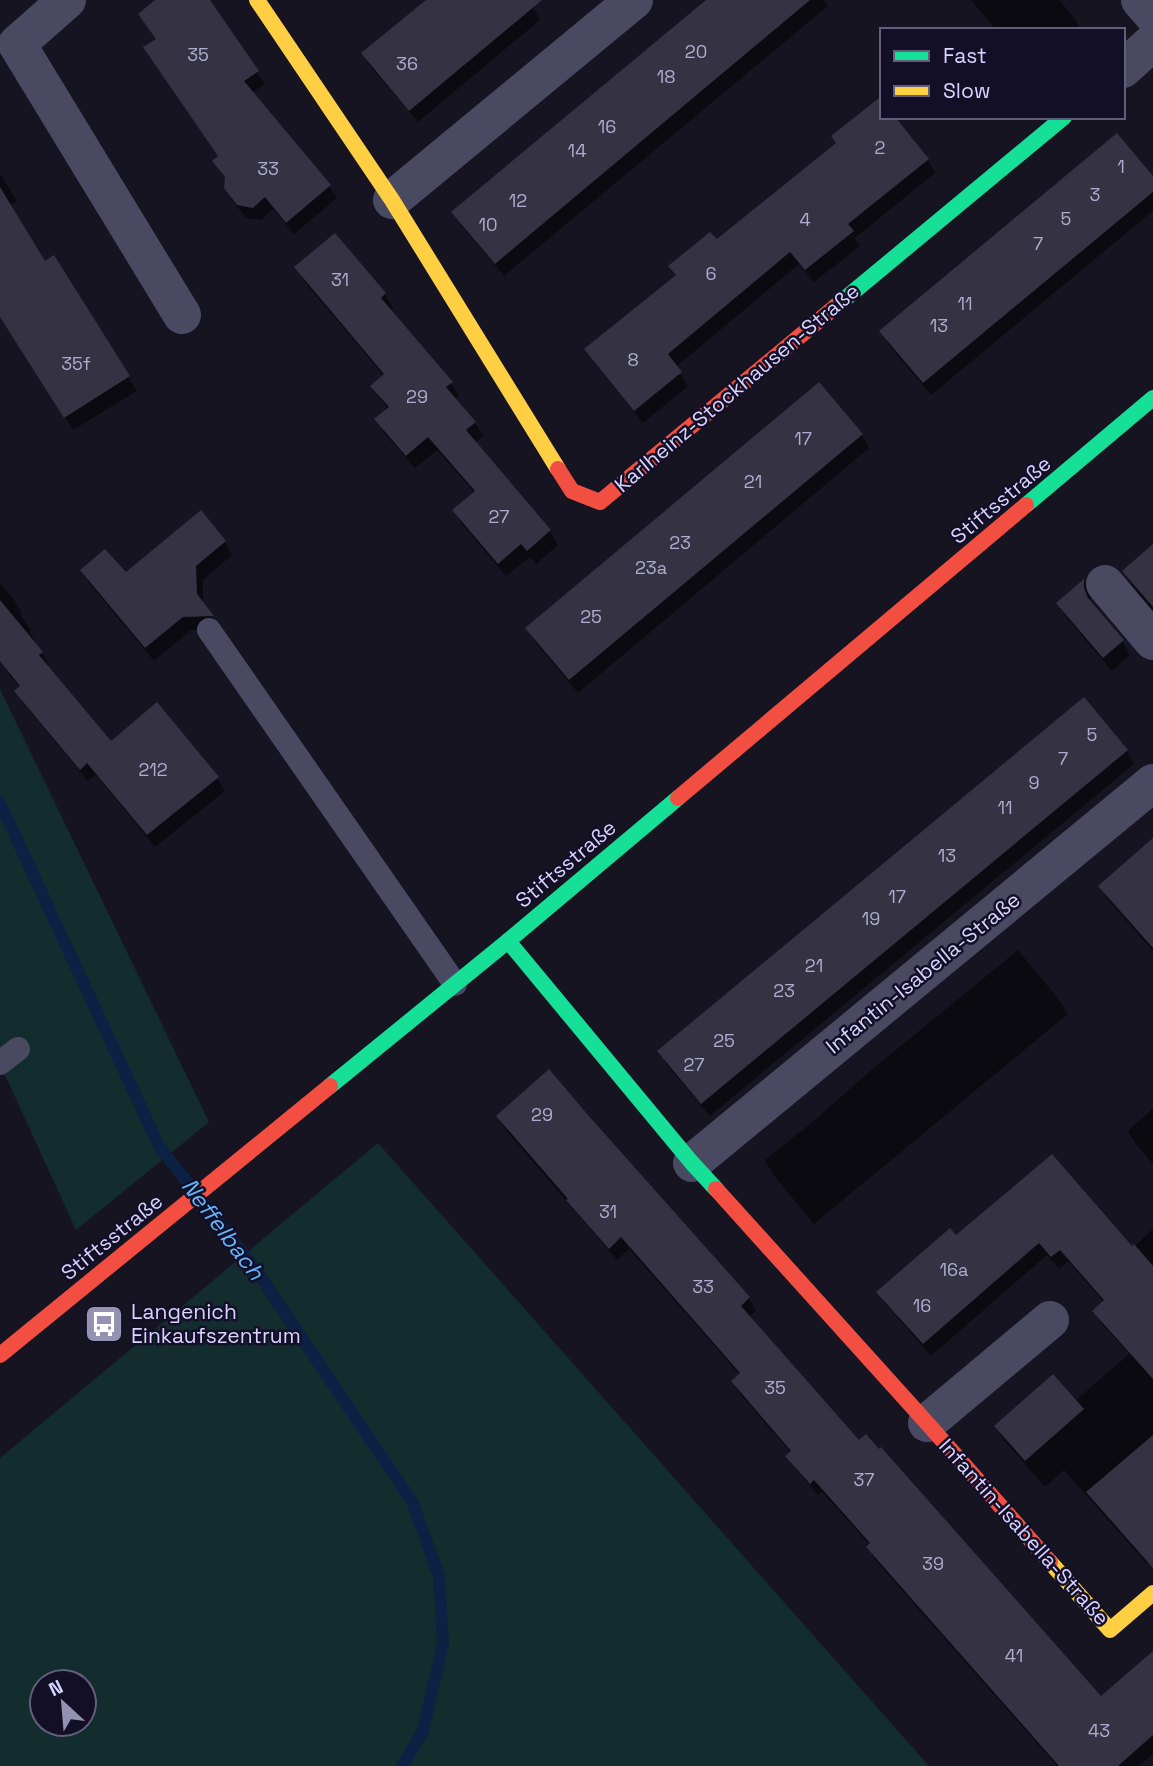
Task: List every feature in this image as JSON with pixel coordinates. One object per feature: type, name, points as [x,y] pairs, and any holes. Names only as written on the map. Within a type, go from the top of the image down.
[{"type":"street","points":[[67,0],[17,44],[182,315]]},
{"type":"street","name":"Karlheinz-Stockhausen-Straße","points":[[257,0],[392,200],[572,491],[600,502],[1062,119]]},
{"type":"street","points":[[392,200],[634,0]]},
{"type":"street","points":[[1140,0],[1153,15]]},
{"type":"street","points":[[1125,67],[1153,42]]},
{"type":"street","name":"Stiftsstraße","points":[[0,1355],[508,941],[1153,398]]},
{"type":"street","points":[[1105,584],[1153,642]]},
{"type":"street","name":"Infantin-Isabella-Straße","points":[[692,1163],[1153,783]]},
{"type":"street","name":"Infantin-Isabella-Straße","points":[[508,941],[692,1163],[1110,1630],[1153,1593]]},
{"type":"street","name":"Infantin-Isabella-Straße","points":[[927,1423],[1050,1320]]},
{"type":"lane","points":[[209,630],[455,984]]},
{"type":"green space","points":[[0,689],[209,1122],[76,1230],[0,1064]]},
{"type":"green space","points":[[378,1143],[929,1766],[0,1766],[0,1458]]},
{"type":"building","points":[[155,0],[210,0],[259,71],[244,81],[331,185],[286,223],[265,197],[253,208],[237,205],[224,188],[225,177],[212,161],[218,156],[143,47],[156,39],[138,14]]},
{"type":"building","points":[[426,0],[542,0],[409,111],[361,53]]},
{"type":"building","points":[[706,0],[810,0],[495,264],[451,212]]},
{"type":"building","points":[[879,98],[880,119],[897,119],[929,159],[848,224],[854,231],[805,270],[790,252],[668,354],[682,372],[634,411],[584,349],[676,275],[668,266],[710,232],[717,239],[836,143],[831,136]]},
{"type":"building","points":[[1117,133],[1153,176],[1153,192],[923,383],[879,331]]},
{"type":"building","points":[[0,187],[45,261],[54,255],[130,376],[64,418],[0,317]]},
{"type":"building","points":[[335,233],[386,293],[381,298],[453,382],[446,387],[476,422],[466,430],[551,530],[527,551],[521,544],[498,564],[452,510],[475,491],[428,437],[406,456],[374,419],[389,407],[370,386],[384,374],[294,267]]},
{"type":"building","points":[[819,382],[863,434],[569,680],[525,628]]},
{"type":"building","points":[[201,510],[226,541],[196,566],[197,594],[214,616],[183,617],[145,648],[80,570],[105,549],[126,572]]},
{"type":"building","points":[[1153,544],[1153,607],[1122,571]]},
{"type":"building","points":[[1084,579],[1088,598],[1124,640],[1103,658],[1056,603]]},
{"type":"building","points":[[0,600],[43,652],[39,655],[111,741],[157,702],[219,777],[147,835],[87,763],[80,770],[14,691],[20,686],[0,661]]},
{"type":"building","points":[[1084,697],[1128,750],[701,1104],[657,1051]]},
{"type":"building","points":[[1153,838],[1153,948],[1098,886]]},
{"type":"building","points":[[549,1069],[750,1297],[741,1306],[859,1440],[866,1434],[879,1449],[881,1447],[1101,1696],[1153,1651],[1153,1735],[1118,1766],[1059,1766],[866,1547],[870,1543],[814,1480],[810,1484],[785,1456],[791,1451],[731,1381],[740,1373],[621,1237],[609,1249],[496,1116]]},
{"type":"building","points":[[1052,1154],[1132,1246],[1134,1244],[1153,1266],[1153,1379],[1092,1311],[1104,1300],[1060,1250],[1051,1257],[1039,1243],[923,1344],[876,1292],[950,1228],[956,1235]]},
{"type":"building","points":[[1053,1374],[1084,1409],[1025,1461],[994,1426]]},
{"type":"building","points":[[1153,1435],[1153,1568],[1086,1492]]},
{"type":"waterway","name":"Neffelbach","points":[[0,803],[159,1146],[256,1270],[413,1503],[439,1577],[443,1643],[423,1731],[402,1766]]},
{"type":"traffic: fast","points":[[835,307],[1062,119]]},
{"type":"traffic: fast","points":[[1026,505],[1153,398]]},
{"type":"traffic: fast","points":[[330,1086],[678,798]]},
{"type":"traffic: fast","points":[[508,941],[716,1189]]},
{"type":"traffic: slow","points":[[257,0],[392,200],[558,469]]},
{"type":"traffic: slow","points":[[1050,1562],[1110,1630],[1153,1593]]},
{"type":"traffic: jam","points":[[558,469],[572,491],[600,502],[835,307]]},
{"type":"traffic: jam","points":[[678,798],[1026,505]]},
{"type":"traffic: jam","points":[[0,1355],[330,1086]]},
{"type":"traffic: jam","points":[[716,1189],[1050,1562]]},
{"type":"place","name":"Langenich Einkaufszentrum","points":[[104,1324]]}]
